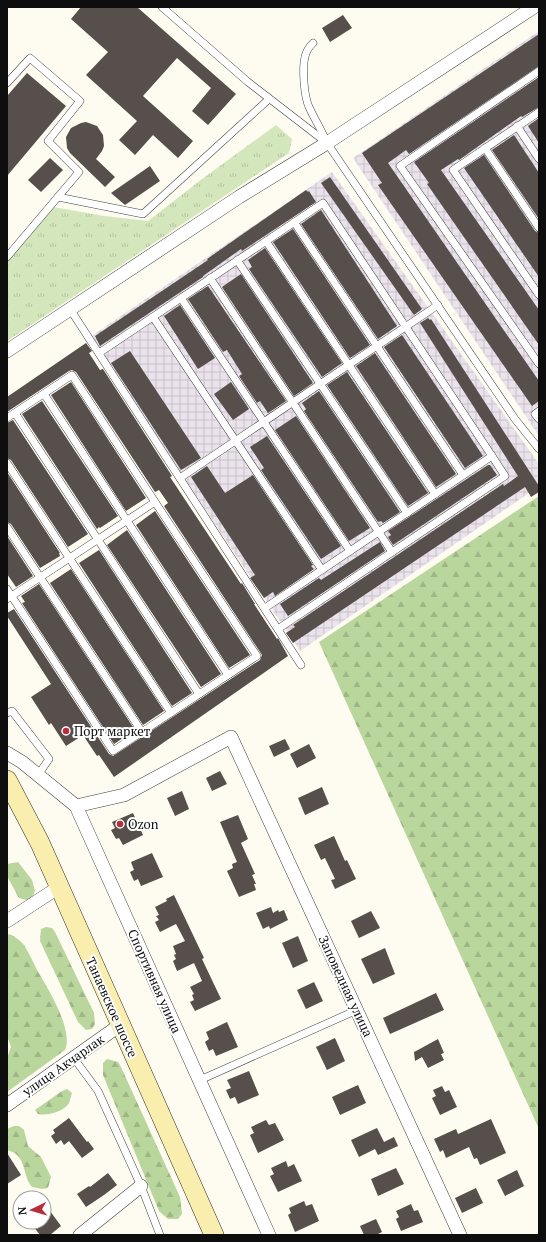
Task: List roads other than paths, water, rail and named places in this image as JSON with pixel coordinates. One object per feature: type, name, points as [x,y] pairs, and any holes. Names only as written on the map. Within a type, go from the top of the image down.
[{"type":"street","points":[[7,351],[239,197],[327,143],[534,7]]},
{"type":"street","name":"Заповедная улица","points":[[76,806],[124,795],[231,737],[460,1235]]},
{"type":"street","name":"Спортивная улица","points":[[7,753],[22,762],[76,806],[269,1235]]},
{"type":"street","name":"Танаевское шоссе","points":[[7,780],[40,843],[214,1235]]},
{"type":"street","points":[[7,921],[59,887]]},
{"type":"street","name":"улица Акчарлак","points":[[7,1105],[120,1025]]},
{"type":"street","points":[[80,1235],[141,1186]]},
{"type":"lane","points":[[162,7],[269,99],[327,143]]},
{"type":"lane","points":[[313,43],[307,49],[304,58],[305,96],[308,106],[327,143],[515,419],[539,449]]},
{"type":"lane","points":[[7,83],[30,58],[80,101],[48,141],[78,172],[9,252]]},
{"type":"lane","points":[[539,71],[400,166],[539,364]]},
{"type":"lane","points":[[58,197],[142,214],[269,99]]},
{"type":"lane","points":[[539,112],[453,170],[539,294]]},
{"type":"lane","points":[[518,126],[539,158]]},
{"type":"lane","points":[[485,148],[539,228]]},
{"type":"lane","points":[[99,353],[323,203],[506,476],[278,628]]},
{"type":"lane","points":[[294,222],[463,475]]},
{"type":"lane","points":[[266,241],[436,494]]},
{"type":"lane","points":[[237,260],[406,513]]},
{"type":"lane","points":[[210,278],[392,552]]},
{"type":"lane","points":[[181,298],[350,551]]},
{"type":"lane","points":[[180,478],[438,306]]},
{"type":"lane","points":[[70,309],[301,665]]},
{"type":"lane","points":[[153,317],[322,570]]},
{"type":"lane","points":[[7,418],[72,375],[257,656],[113,751],[9,598],[7,589]]},
{"type":"lane","points":[[44,394],[228,675]]},
{"type":"lane","points":[[539,411],[535,414],[539,419]]},
{"type":"lane","points":[[15,413],[200,694]]},
{"type":"lane","points":[[265,608],[492,456]]},
{"type":"lane","points":[[7,463],[171,712]]},
{"type":"lane","points":[[9,598],[155,502]]},
{"type":"lane","points":[[7,527],[142,732]]},
{"type":"lane","points":[[7,713],[12,711],[49,759],[38,775]]},
{"type":"lane","points":[[200,1080],[357,1010]]},
{"type":"lane","points":[[73,1057],[98,1091],[141,1186],[160,1235]]},
{"type":"place","name":"Порт маркет","points":[[66,731]]},
{"type":"place","name":"Ozon","points":[[120,824]]}]
